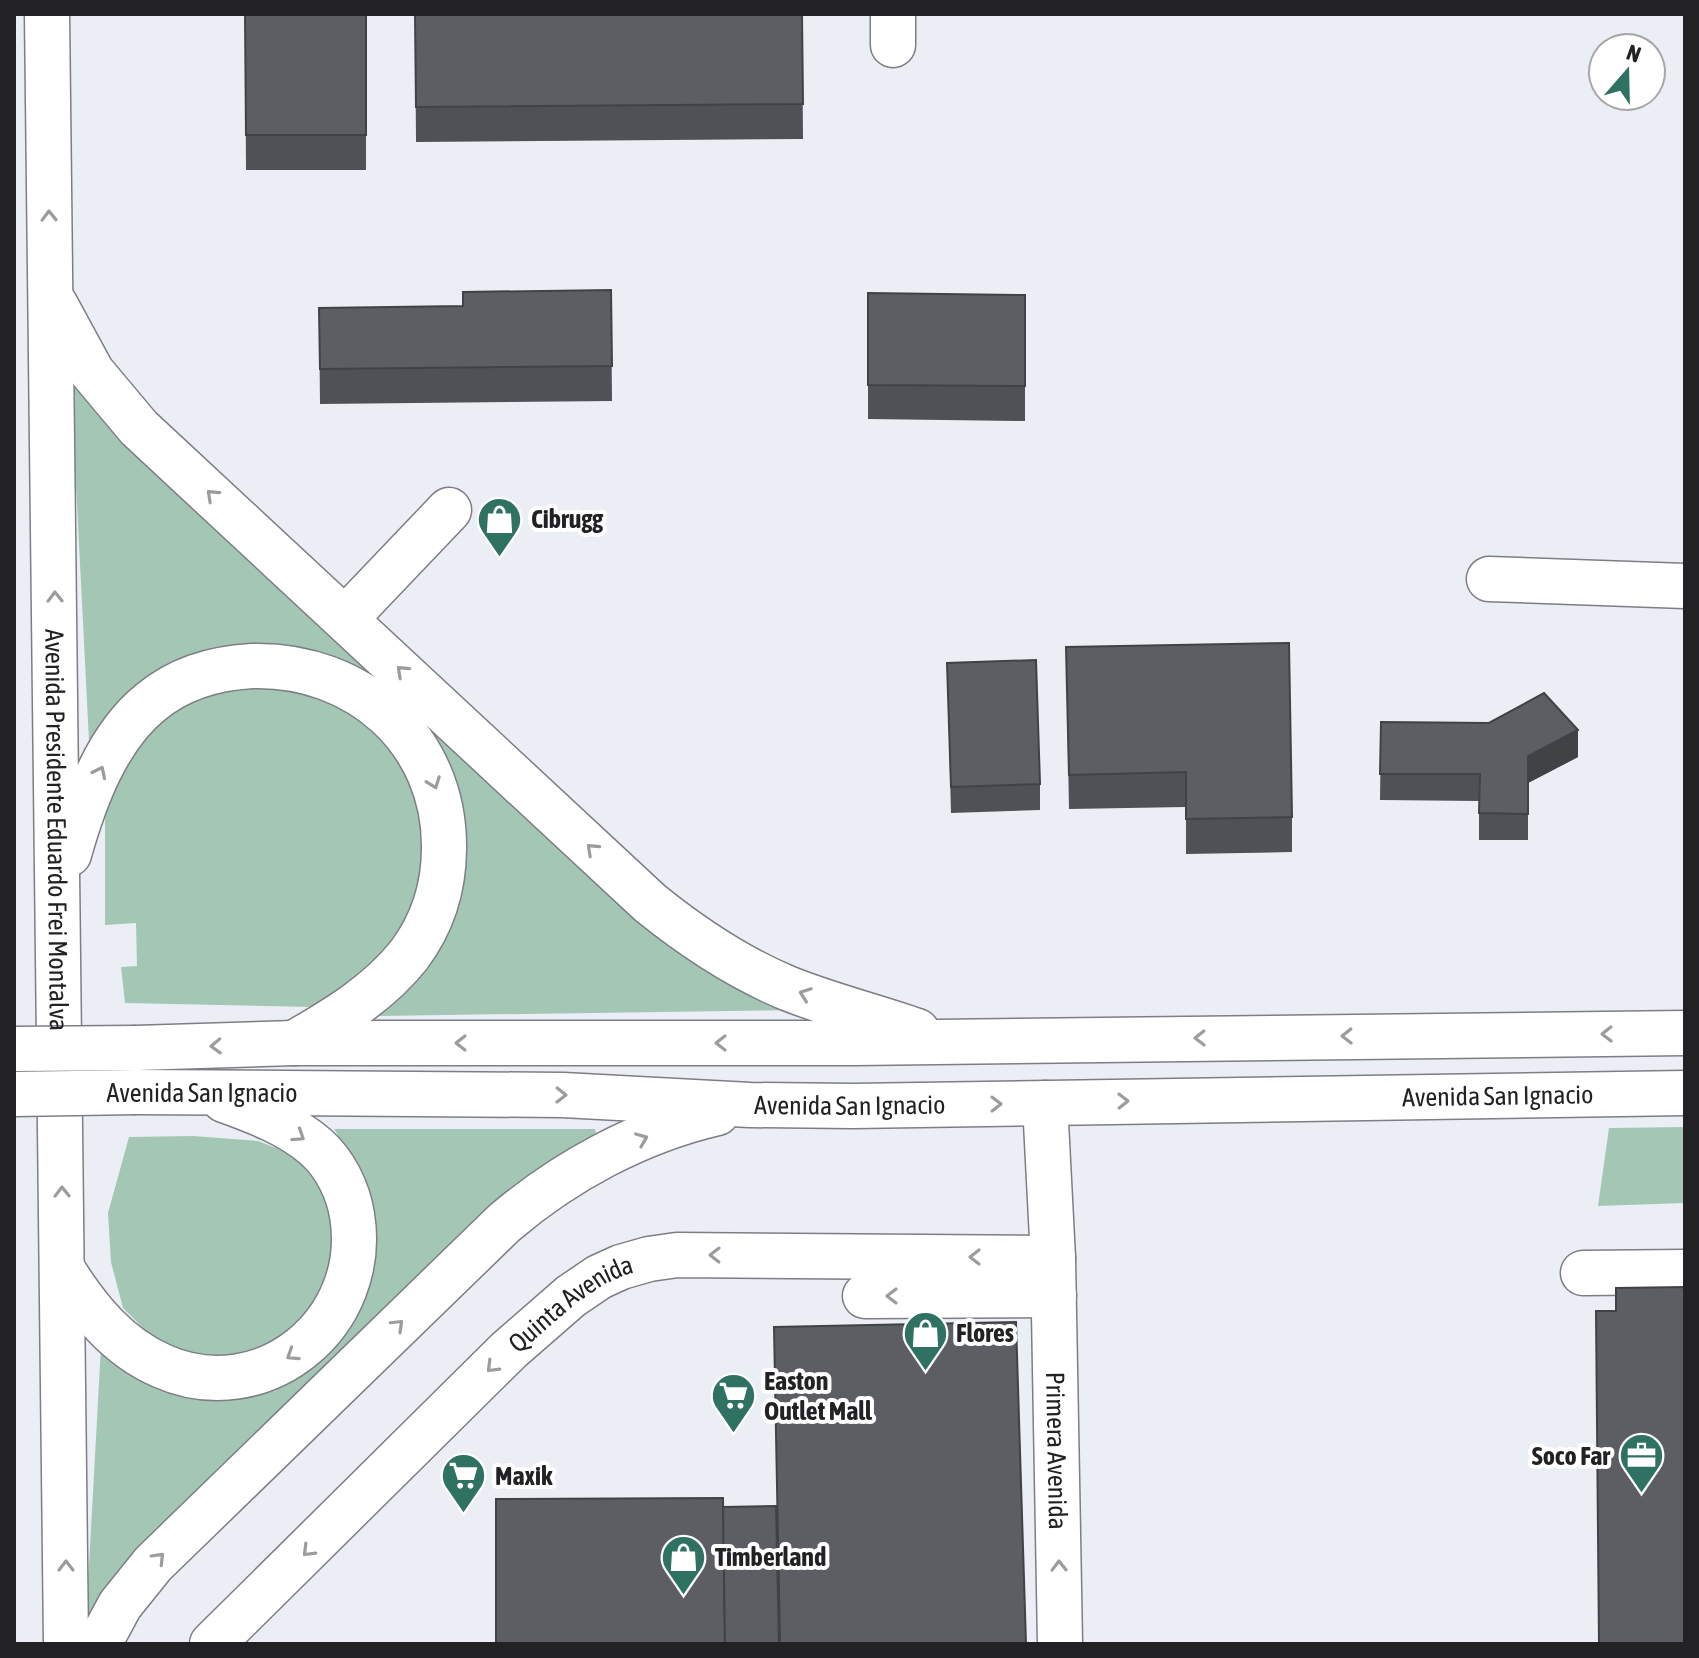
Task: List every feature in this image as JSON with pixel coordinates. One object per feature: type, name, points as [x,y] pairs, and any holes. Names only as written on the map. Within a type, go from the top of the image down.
[{"type":"main road","name":"Avenida Presidente Eduardo Frei Montalva","points":[[47,14],[66,1644]]},
{"type":"main road","points":[[50,294],[80,353],[122,409],[607,863],[681,928],[714,951],[787,988],[948,1041]]},
{"type":"main road","points":[[346,618],[449,510]]},
{"type":"main road","points":[[1489,579],[1685,586]]},
{"type":"main road","points":[[59,899],[74,834],[100,771],[132,720],[170,688],[216,670],[266,666],[313,674],[359,694],[400,726],[429,770],[443,818],[444,868],[440,892],[421,937],[391,974],[334,1020],[294,1043]]},
{"type":"main road","name":"Avenida San Ignacio","points":[[14,1049],[294,1043],[855,1043],[1685,1033]]},
{"type":"main road","points":[[853,1106],[840,1087],[838,1071],[844,1055],[855,1043]]},
{"type":"main road","points":[[63,1270],[96,1318],[117,1338],[162,1366],[184,1374],[225,1378],[258,1371],[294,1355],[326,1325],[347,1288],[352,1267],[354,1227],[343,1184],[317,1148],[301,1136],[241,1106],[203,1093]]},
{"type":"main road","name":"Avenida San Ignacio","points":[[14,1094],[563,1095],[750,1105],[853,1106],[1685,1093]]},
{"type":"main road","name":"Primera Avenida","points":[[1045,1103],[1053,1276],[1060,1644]]},
{"type":"main road","points":[[99,1644],[120,1605],[153,1564],[468,1257],[531,1200],[560,1180],[622,1147],[711,1114],[750,1105]]},
{"type":"main road","name":"Quinta Avenida","points":[[212,1644],[509,1350],[571,1296],[599,1277],[649,1259],[677,1255],[1053,1276]]},
{"type":"main road","points":[[1583,1273],[1685,1272]]},
{"type":"main road","points":[[865,1296],[1053,1276]]},
{"type":"green space","points":[[70,366],[795,1010],[379,1016],[415,983],[455,915],[467,857],[457,796],[400,700],[345,660],[269,643],[207,651],[140,686],[89,741]]},
{"type":"green space","points":[[218,680],[303,683],[394,743],[422,797],[431,859],[421,905],[364,983],[312,1007],[125,1003],[121,967],[137,966],[136,923],[105,925],[105,811],[124,751],[167,703]]},
{"type":"green space","points":[[1685,1127],[1685,1203],[1598,1206],[1609,1128]]},
{"type":"green space","points":[[334,1129],[595,1129],[597,1137],[142,1550],[86,1620],[101,1346],[120,1366],[167,1391],[228,1399],[275,1391],[313,1364],[360,1181]]},
{"type":"green space","points":[[193,1136],[258,1141],[294,1155],[328,1198],[338,1239],[328,1281],[308,1315],[257,1355],[217,1359],[175,1348],[149,1334],[123,1308],[111,1262],[108,1213],[129,1137]]},
{"type":"building","points":[[245,14],[366,14],[366,135],[246,135]]},
{"type":"building","points":[[415,14],[802,14],[803,104],[416,107]]},
{"type":"building","points":[[611,290],[612,366],[320,369],[319,308],[463,306],[463,292]]},
{"type":"building","points":[[868,293],[1025,295],[1025,386],[868,385]]},
{"type":"building","points":[[1289,643],[1292,817],[1186,819],[1186,772],[1069,775],[1066,647]]},
{"type":"building","points":[[1036,660],[1040,784],[951,787],[947,663]]},
{"type":"building","points":[[1544,693],[1578,730],[1528,756],[1528,814],[1479,813],[1480,774],[1380,774],[1381,722],[1489,723]]},
{"type":"building","name":"Soco Far","points":[[1685,1287],[1685,1644],[1599,1644],[1596,1311],[1616,1311],[1616,1288]]},
{"type":"building","points":[[1016,1322],[1026,1644],[780,1644],[774,1327]]},
{"type":"building","points":[[723,1498],[725,1644],[496,1644],[496,1499]]},
{"type":"building","points":[[776,1506],[779,1644],[725,1644],[723,1507]]},
{"type":"place","name":"Cibrugg","points":[[500,558]]},
{"type":"place","name":"Flores","points":[[925,1372]]},
{"type":"place","name":"Easton Outlet Mall","points":[[733,1435]]},
{"type":"place","name":"Soco Far","points":[[1641,1495]]},
{"type":"place","name":"Maxik","points":[[464,1515]]},
{"type":"place","name":"Timberland","points":[[684,1596]]}]
